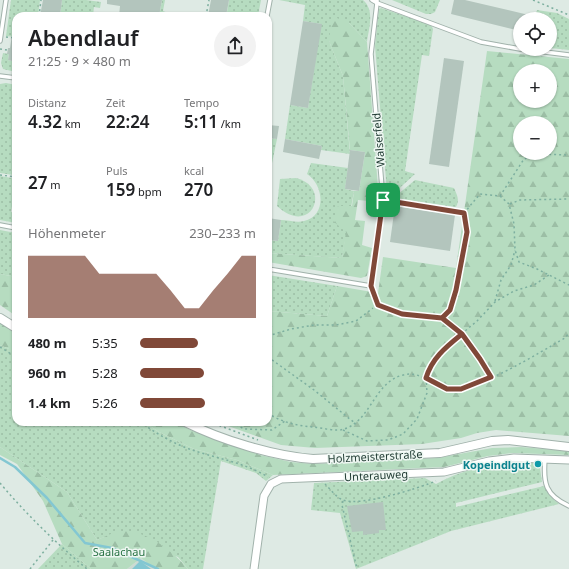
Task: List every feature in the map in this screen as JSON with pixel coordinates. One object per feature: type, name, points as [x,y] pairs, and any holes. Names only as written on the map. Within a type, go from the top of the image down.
[{"type":"street","points":[[0,318],[12,326]]},
{"type":"street","name":"Holzmeisterstraße","points":[[196,426],[262,450],[292,457],[313,459],[440,452],[492,441],[508,440],[569,446]]},
{"type":"street","name":"Unterauweg","points":[[275,482],[281,479],[444,472],[502,459],[569,460]]},
{"type":"street","points":[[254,569],[262,506],[268,488],[275,482]]},
{"type":"lane","points":[[0,41],[6,0]]},
{"type":"lane","points":[[268,12],[270,0]]},
{"type":"lane","points":[[372,0],[481,42],[513,48]]},
{"type":"lane","name":"Walserfeld","points":[[377,1],[371,54],[383,200],[371,286],[378,305]]},
{"type":"lane","points":[[557,53],[569,54]]},
{"type":"lane","points":[[0,76],[12,78]]},
{"type":"lane","points":[[0,225],[12,227]]},
{"type":"lane","points":[[272,270],[371,286]]},
{"type":"lane","points":[[545,459],[544,478],[547,489],[553,497],[569,506]]},
{"type":"path","points":[[40,12],[41,0]]},
{"type":"path","points":[[206,12],[208,0]]},
{"type":"path","points":[[533,0],[569,15]]},
{"type":"path","points":[[1,36],[12,37]]},
{"type":"path","points":[[0,49],[7,50]]},
{"type":"path","points":[[500,196],[524,160],[540,154],[569,155]]},
{"type":"path","points":[[0,175],[12,176]]},
{"type":"path","points":[[442,318],[450,310],[456,290],[467,232],[464,213],[480,194],[500,196],[509,204],[514,224],[515,250],[511,265],[501,280],[495,302]]},
{"type":"path","points":[[509,204],[520,200],[569,199]]},
{"type":"path","points":[[383,200],[464,213]]},
{"type":"path","points":[[515,250],[520,262],[569,285]]},
{"type":"path","points":[[272,416],[301,426],[343,430],[367,441],[388,440],[404,434],[417,419],[427,393],[426,378],[430,365],[446,347],[478,321],[495,302],[514,291],[534,285],[549,275]]},
{"type":"path","points":[[272,335],[291,329],[314,325],[336,325],[356,321],[378,305],[402,314],[442,318],[462,334],[491,377]]},
{"type":"path","points":[[343,430],[356,424],[378,393],[389,382],[404,375],[426,378],[447,389],[461,389],[508,370],[565,338],[569,333]]},
{"type":"path","points":[[0,347],[12,354]]},
{"type":"path","points":[[272,360],[314,390],[356,424]]},
{"type":"path","points":[[239,426],[244,429],[272,430],[285,421]]},
{"type":"path","points":[[146,426],[158,434],[193,451],[236,462],[258,471],[275,482]]},
{"type":"path","points":[[221,426],[258,440]]},
{"type":"path","points":[[318,478],[344,500],[359,501],[379,498],[415,489],[436,481],[444,472]]},
{"type":"path","points":[[0,483],[26,513],[53,540],[87,569]]},
{"type":"path","points":[[344,500],[342,505],[357,569]]},
{"type":"path","points":[[30,569],[53,540]]},
{"type":"shaded area","points":[[141,558],[155,569],[127,569]]},
{"type":"green space","points":[[11,0],[40,0],[38,12],[12,12],[12,37],[6,36]]},
{"type":"green space","points":[[62,0],[86,0],[101,2],[100,8],[94,7],[93,12],[60,12]]},
{"type":"green space","points":[[162,0],[165,0],[163,11],[166,12],[160,12]]},
{"type":"green space","points":[[229,0],[261,0],[259,12],[227,12]]},
{"type":"green space","points":[[279,0],[363,0],[367,4],[370,14],[370,25],[367,42],[349,23],[329,41],[343,76],[350,154],[321,150],[322,146],[285,139],[290,105],[308,108],[321,24],[303,21],[305,5]]},
{"type":"green space","points":[[392,0],[440,0],[435,12],[426,14]]},
{"type":"green space","points":[[381,8],[431,25],[433,29],[429,56],[422,55],[405,171],[415,174],[392,195],[387,192],[375,46],[379,9]]},
{"type":"green space","points":[[537,10],[550,12],[536,12]]},
{"type":"green space","points":[[557,13],[569,19],[569,50],[557,49]]},
{"type":"green space","points":[[332,16],[349,23],[367,42],[379,202],[358,200],[355,220],[365,221],[362,245],[372,248],[367,276],[361,278],[272,263],[272,253],[342,258],[346,232],[333,221],[338,206],[352,206],[354,191],[359,191],[365,152],[350,150],[343,76],[329,41]]},
{"type":"green space","points":[[487,51],[513,54],[513,56],[538,56],[569,59],[569,436],[496,430],[477,433],[461,438],[422,444],[315,448],[281,445],[228,426],[272,426],[272,311],[327,316],[337,286],[378,293],[383,257],[456,268]]},
{"type":"green space","points":[[3,53],[9,54],[8,60],[12,61],[12,71],[3,69],[1,63]]},
{"type":"green space","points":[[0,84],[12,84],[12,175],[0,173]]},
{"type":"green space","points":[[272,138],[277,139],[272,163]]},
{"type":"green space","points":[[311,163],[348,168],[345,189],[354,191],[342,258],[272,253],[272,240],[278,241],[281,220],[295,222],[304,221],[317,213],[320,207],[320,192],[313,179],[307,174]]},
{"type":"green space","points":[[0,176],[12,178],[12,222],[0,220]]},
{"type":"green space","points":[[296,178],[307,183],[313,191],[315,199],[313,207],[308,214],[300,216],[289,214],[277,206],[280,179]]},
{"type":"green space","points":[[415,180],[454,188],[458,200],[456,207],[399,199],[397,195]]},
{"type":"green space","points":[[0,230],[12,232],[12,276],[0,274]]},
{"type":"green space","points":[[0,274],[12,276],[12,313],[0,305]]},
{"type":"green space","points":[[272,276],[337,286],[327,316],[272,311]]},
{"type":"green space","points":[[0,320],[12,329],[12,349],[0,345]]},
{"type":"green space","points":[[0,345],[12,349],[12,426],[150,426],[194,449],[237,460],[273,475],[266,481],[256,473],[221,461],[203,569],[188,569],[178,557],[110,535],[97,540],[67,492],[0,447]]},
{"type":"green space","points":[[150,426],[182,426],[260,455],[291,462],[313,464],[437,458],[492,448],[521,447],[569,451],[569,455],[513,453],[488,456],[444,467],[273,475],[237,460],[194,449]]},
{"type":"green space","name":"Saalachau","points":[[0,447],[67,492],[97,540],[112,533],[121,531],[140,534],[159,543],[175,555],[188,569],[155,569],[141,558],[127,569],[91,569],[62,544],[43,501],[17,464],[0,455]]},
{"type":"green space","points":[[539,461],[542,482],[456,503],[456,507],[544,486],[552,498],[559,504],[451,531],[356,569],[340,513],[311,510],[314,483],[425,478],[436,484],[476,468],[497,463]]},
{"type":"green space","points":[[62,544],[91,569],[38,569]]},
{"type":"water","points":[[140,561],[151,569],[132,569]]},
{"type":"building","points":[[43,0],[62,0],[60,12],[41,12]]},
{"type":"building","points":[[107,0],[162,0],[160,12],[119,12],[120,6],[107,4]]},
{"type":"building","points":[[211,0],[229,0],[227,12],[209,12]]},
{"type":"building","points":[[454,0],[465,0],[516,12],[513,12],[513,29],[451,14]]},
{"type":"building","points":[[303,21],[322,24],[308,108],[290,105]]},
{"type":"building","points":[[12,35],[12,61],[8,60],[9,54],[7,54],[8,48],[10,48]]},
{"type":"building","points":[[444,58],[464,61],[449,167],[429,164]]},
{"type":"building","points":[[272,125],[279,126],[277,139],[272,138]]},
{"type":"building","points":[[285,139],[322,146],[319,159],[283,152]]},
{"type":"building","points":[[350,150],[365,152],[359,191],[345,189]]},
{"type":"building","points":[[395,206],[455,215],[450,251],[390,242]]},
{"type":"building","points":[[272,219],[281,220],[278,241],[272,240]]},
{"type":"building","points":[[383,502],[386,530],[379,530],[379,533],[363,535],[363,531],[352,532],[347,506]]},
{"type":"waterway","points":[[0,458],[15,467],[47,498],[85,543],[112,548],[158,569]]},
{"type":"place","name":"Kopeindlgut","points":[[538,464]]},
{"type":"route","points":[[383,200],[371,286],[378,305],[402,314],[442,318],[462,334],[491,377],[461,389],[447,389],[426,378],[430,365],[446,347],[462,334],[442,318],[450,310],[456,290],[467,232],[464,213],[383,200]]}]
